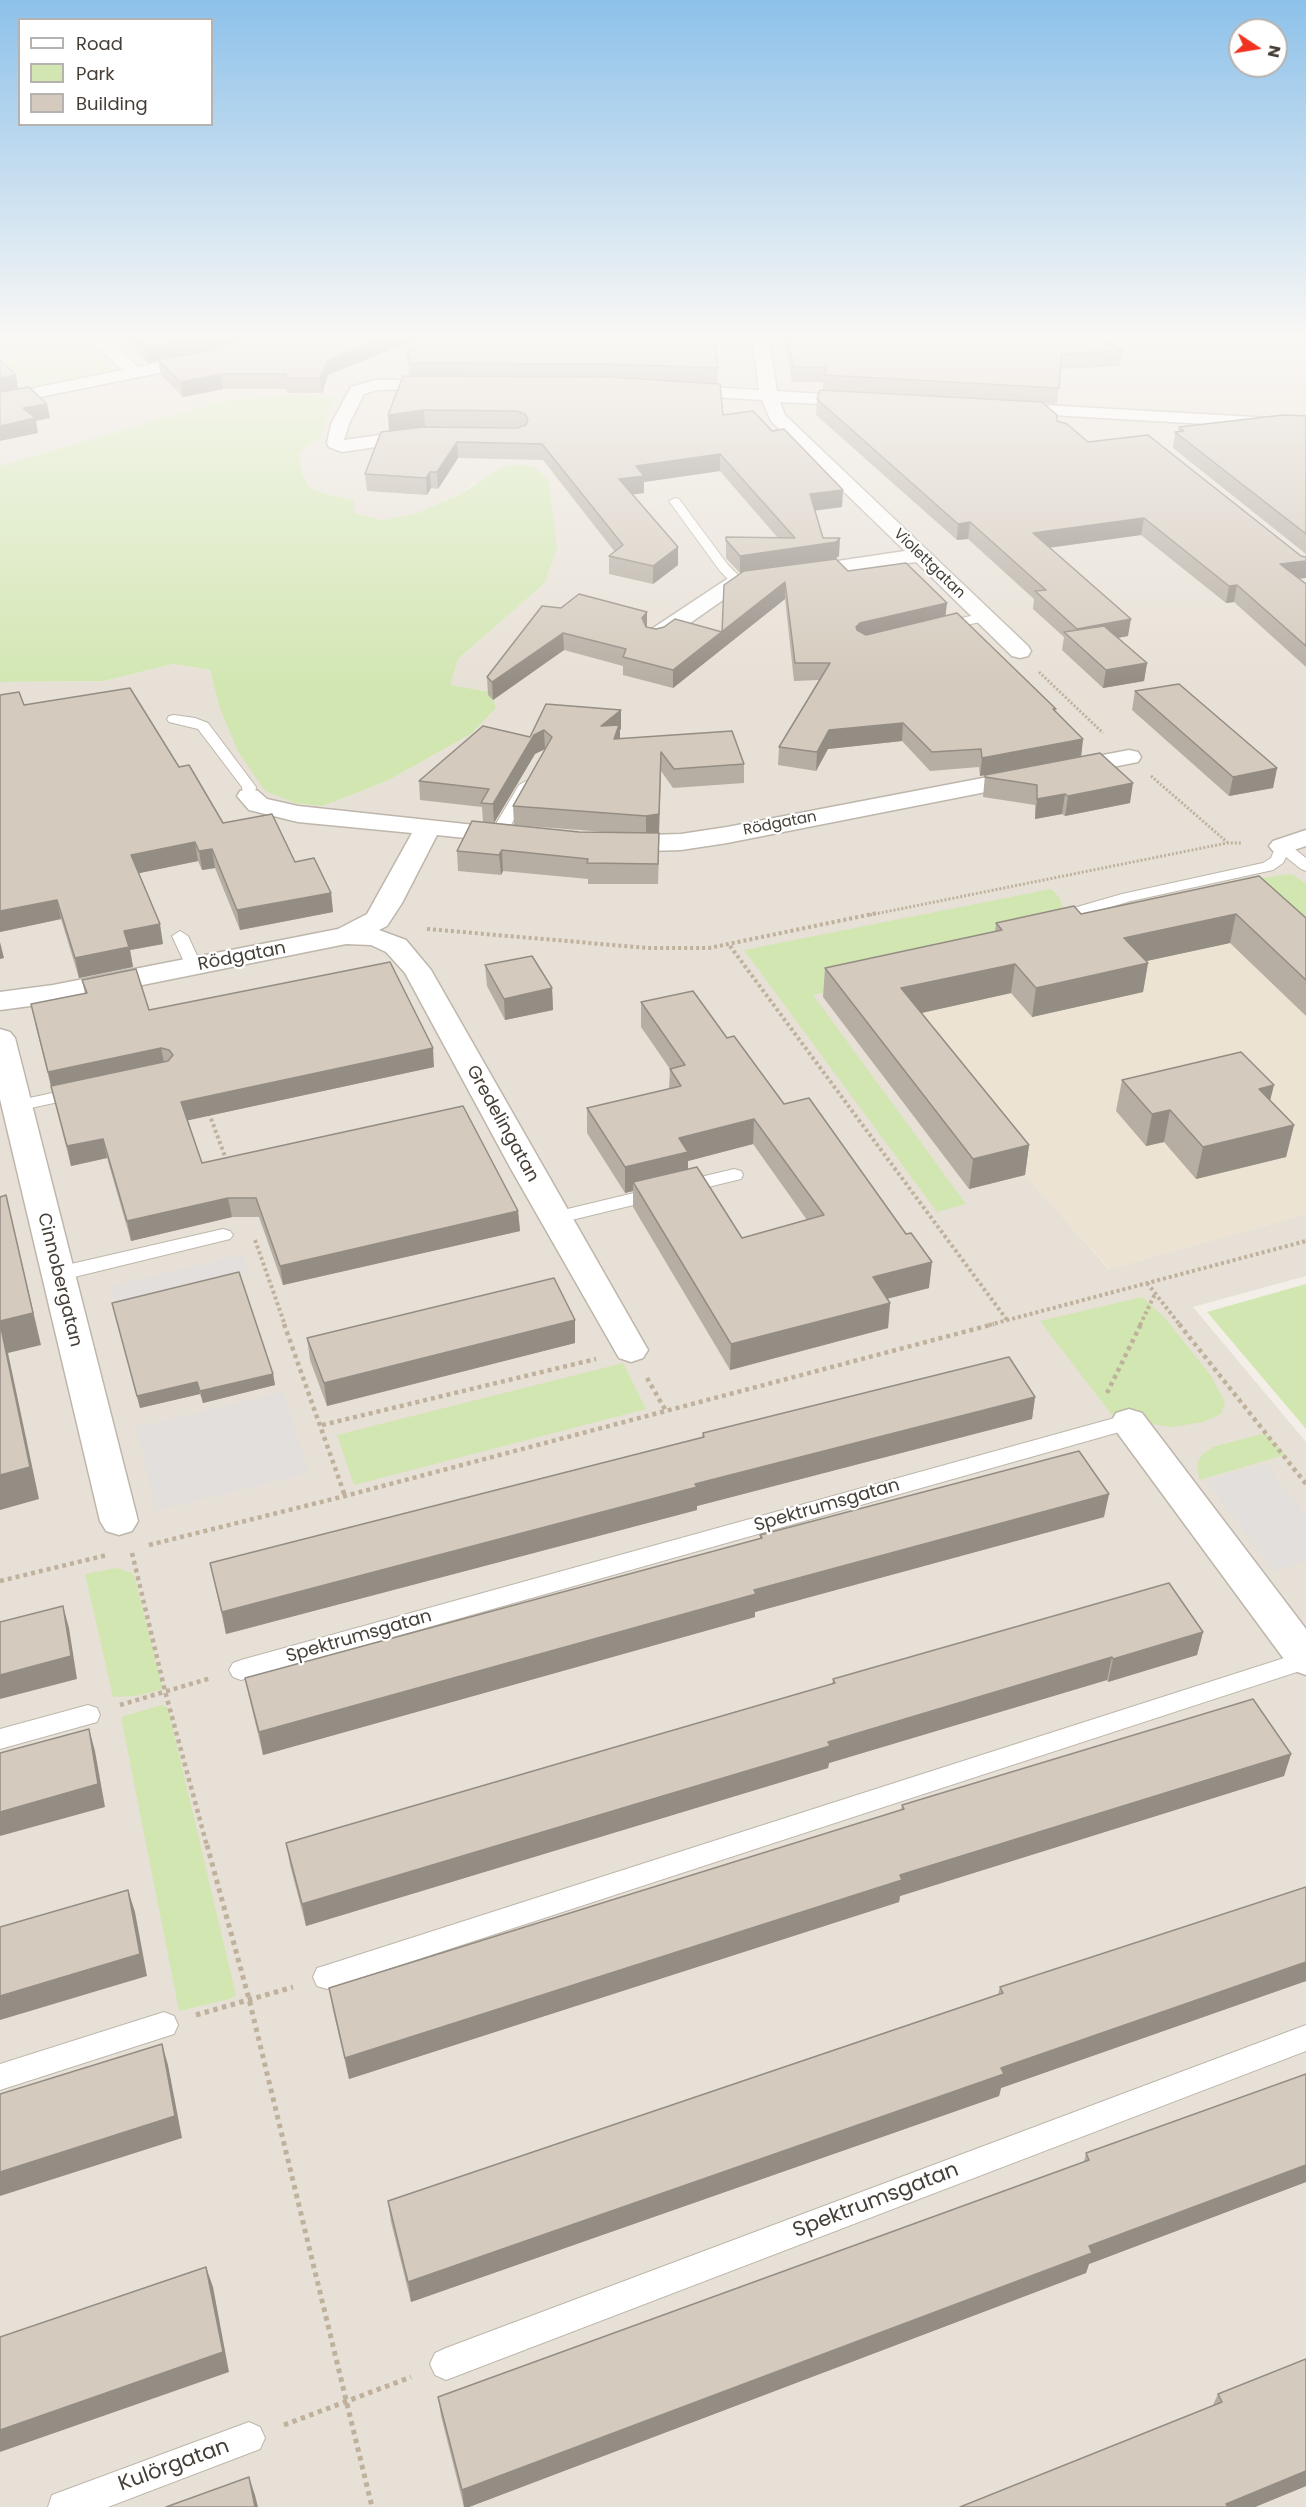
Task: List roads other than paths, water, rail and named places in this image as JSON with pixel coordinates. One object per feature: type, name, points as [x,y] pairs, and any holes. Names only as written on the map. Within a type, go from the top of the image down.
[{"type":"street","name":"Violettgatan","points":[[815,453],[1020,651]]},
{"type":"street","points":[[655,637],[737,581],[921,555]]},
{"type":"street","name":"Rödgatan","points":[[591,843],[681,842],[727,835],[1129,757]]},
{"type":"street","points":[[249,796],[258,805],[298,814],[533,837]]},
{"type":"street","name":"Rödgatan","points":[[0,1001],[53,994],[346,936],[377,920],[389,903],[428,827]]},
{"type":"street","name":"Gredelingatan","points":[[346,936],[375,937],[396,946],[417,970],[631,1350]]},
{"type":"street","name":"Cinnobergatan","points":[[0,1038],[124,1541]]},
{"type":"street","points":[[1115,1426],[1306,1659]]},
{"type":"lane","points":[[675,501],[724,568],[737,581]]},
{"type":"lane","points":[[929,630],[984,617]]},
{"type":"lane","points":[[174,719],[195,722],[203,726],[249,787],[249,796]]},
{"type":"lane","points":[[498,834],[532,774]]},
{"type":"lane","points":[[1076,912],[1128,897],[1268,867],[1278,860],[1294,842],[1306,866]]},
{"type":"lane","points":[[180,936],[194,966]]},
{"type":"lane","points":[[17,1106],[97,1089]]},
{"type":"lane","points":[[555,1218],[734,1175]]},
{"type":"lane","points":[[58,1274],[223,1235]]},
{"type":"lane","name":"Spektrumsgatan","points":[[241,1670],[1115,1426]]},
{"type":"lane","points":[[327,1977],[1306,1659]]},
{"type":"lane","points":[[0,1739],[88,1715]]},
{"type":"lane","points":[[0,2077],[164,2025]]},
{"type":"lane","name":"Spektrumsgatan","points":[[446,2364],[1306,2038]]},
{"type":"lane","name":"Kulörgatan","points":[[64,2507],[249,2438]]}]
